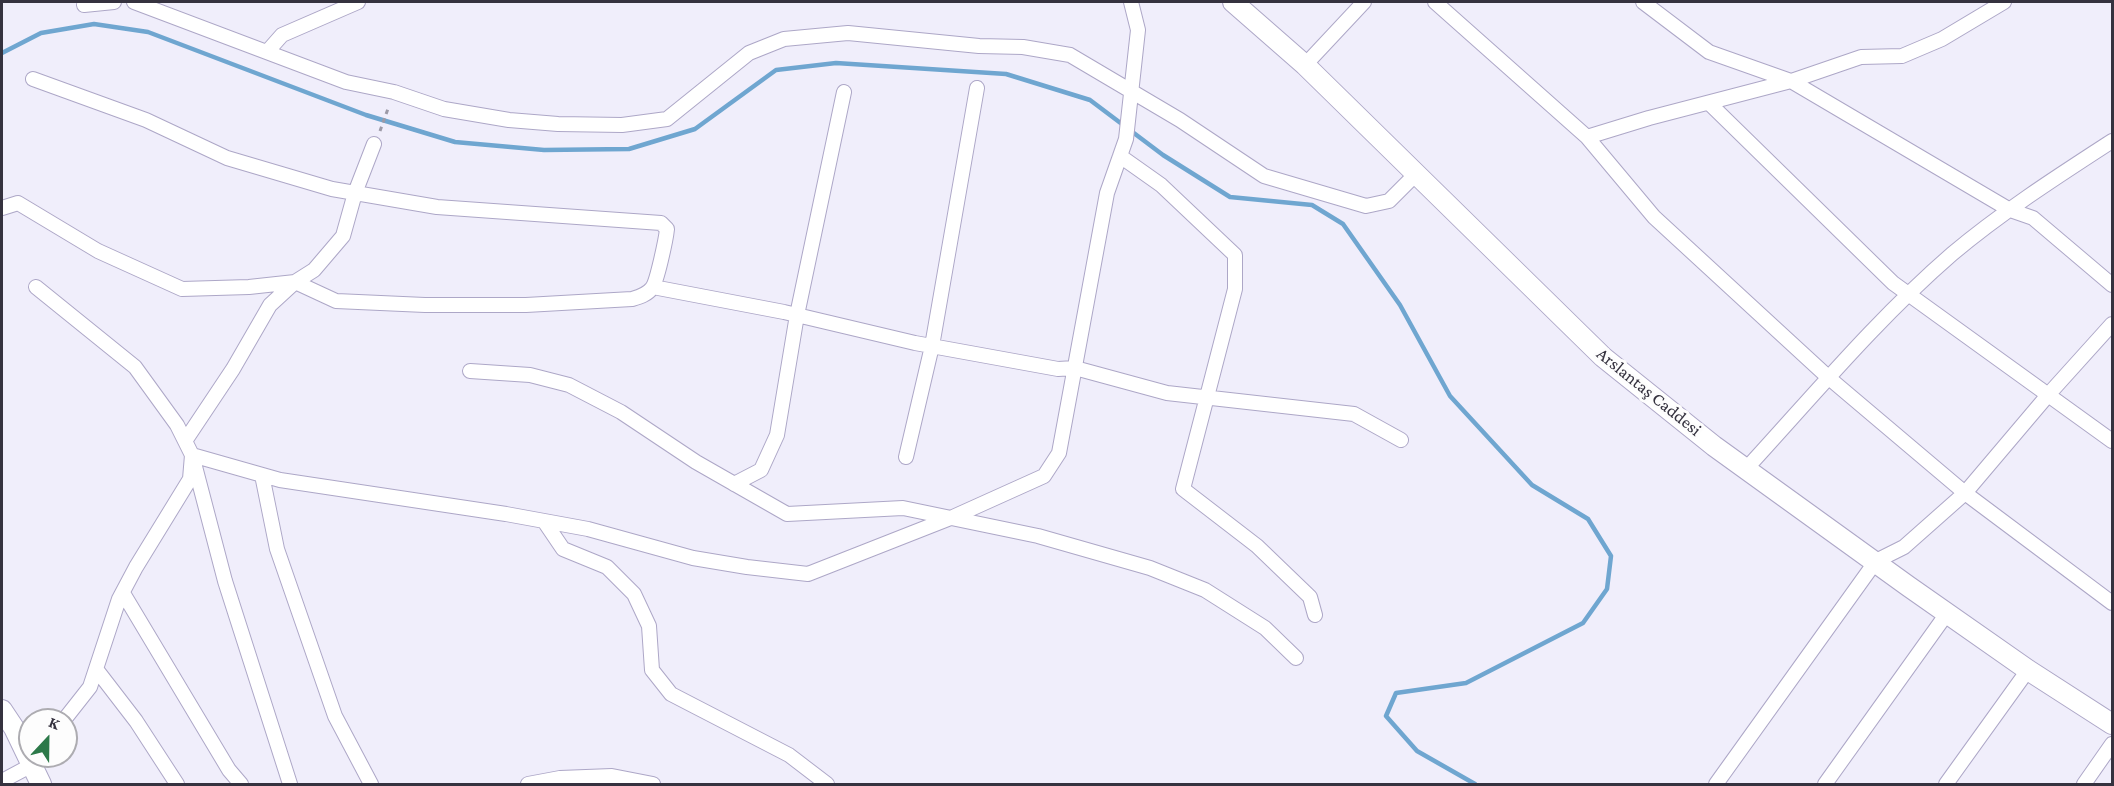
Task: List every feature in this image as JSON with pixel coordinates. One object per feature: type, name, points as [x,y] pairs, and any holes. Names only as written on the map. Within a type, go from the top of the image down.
[{"type":"main road","name":"Arslantaş Caddesi","points":[[1233,2],[1305,65],[1603,357],[1684,423],[1746,469],[2028,670],[2112,724]]},
{"type":"main road","points":[[2,710],[18,734]]},
{"type":"main road","points":[[37,768],[41,784]]},
{"type":"street","points":[[84,5],[114,2]]},
{"type":"street","points":[[135,2],[156,5],[267,52],[346,82],[394,92],[444,109],[509,120],[558,124],[622,125],[667,119],[749,53],[784,39],[848,33],[979,46],[1023,47],[1070,54],[1130,97],[1180,120],[1264,176],[1366,206],[1389,201],[1416,174]]},
{"type":"street","points":[[267,52],[282,35],[358,2]]},
{"type":"street","points":[[192,455],[280,480],[544,520],[588,529],[693,558],[808,574],[953,517],[1044,476],[1059,453],[1107,193],[1126,139],[1138,30],[1131,2]]},
{"type":"street","points":[[1305,65],[1364,2]]},
{"type":"street","points":[[1435,2],[1587,137],[1654,217],[1829,378],[1965,494],[2112,603]]},
{"type":"street","points":[[1643,2],[1709,52],[1791,81],[2010,210],[2033,218],[2112,285]]},
{"type":"street","points":[[1587,137],[1649,118],[1791,81],[1862,57],[1902,56],[1942,39],[2004,2]]},
{"type":"street","points":[[2,208],[18,203],[98,250],[182,289],[249,287],[295,282],[336,301],[425,305],[526,305],[632,299],[644,295],[653,287],[668,229],[661,223],[438,207],[332,189],[227,159],[146,120],[33,79]]},
{"type":"street","points":[[906,457],[932,346],[977,88]]},
{"type":"street","points":[[734,484],[761,470],[777,435],[797,315],[844,92]]},
{"type":"street","points":[[1709,103],[1893,283],[2112,441]]},
{"type":"street","points":[[1746,469],[1908,294],[1953,253],[2042,186],[2112,141]]},
{"type":"street","points":[[185,441],[233,369],[270,305],[295,282],[314,270],[343,236],[374,144]]},
{"type":"street","points":[[1120,156],[1161,185],[1235,255],[1236,289],[1184,489],[1257,546],[1310,597],[1315,615]]},
{"type":"street","points":[[36,287],[135,367],[177,425],[192,455],[225,581],[290,784]]},
{"type":"street","points":[[653,287],[797,315],[932,346],[1058,369],[1075,368],[1167,393],[1354,414],[1401,440]]},
{"type":"street","points":[[1716,784],[1876,561],[1904,547],[1965,494],[2048,395],[2112,324]]},
{"type":"street","points":[[470,371],[530,375],[569,385],[621,412],[696,462],[787,514],[903,508],[1038,536],[1150,568],[1205,590],[1265,628],[1296,658]]},
{"type":"street","points":[[73,708],[90,687],[123,593],[190,479],[192,455]]},
{"type":"street","points":[[262,475],[277,549],[334,716],[371,784]]},
{"type":"street","points":[[544,520],[563,549],[607,567],[634,594],[649,626],[652,670],[670,694],[789,755],[827,784]]},
{"type":"street","points":[[123,593],[229,770],[240,784]]},
{"type":"street","points":[[1825,784],[1948,612]]},
{"type":"street","points":[[96,669],[136,721],[177,784]]},
{"type":"street","points":[[1946,784],[2028,670]]},
{"type":"street","points":[[2084,784],[2112,744]]},
{"type":"street","points":[[2,781],[22,768]]},
{"type":"street","points":[[528,784],[612,776],[653,784]]},
{"type":"waterway","points":[[2,53],[41,33],[94,24],[148,32],[366,115],[455,142],[544,150],[629,149],[695,129],[776,70],[836,63],[1006,74],[1090,100],[1163,155],[1230,197],[1312,205],[1343,224],[1400,305],[1450,396],[1532,485],[1588,519],[1611,556],[1607,589],[1583,623],[1466,683],[1396,693],[1386,716],[1417,751],[1475,784]]}]
